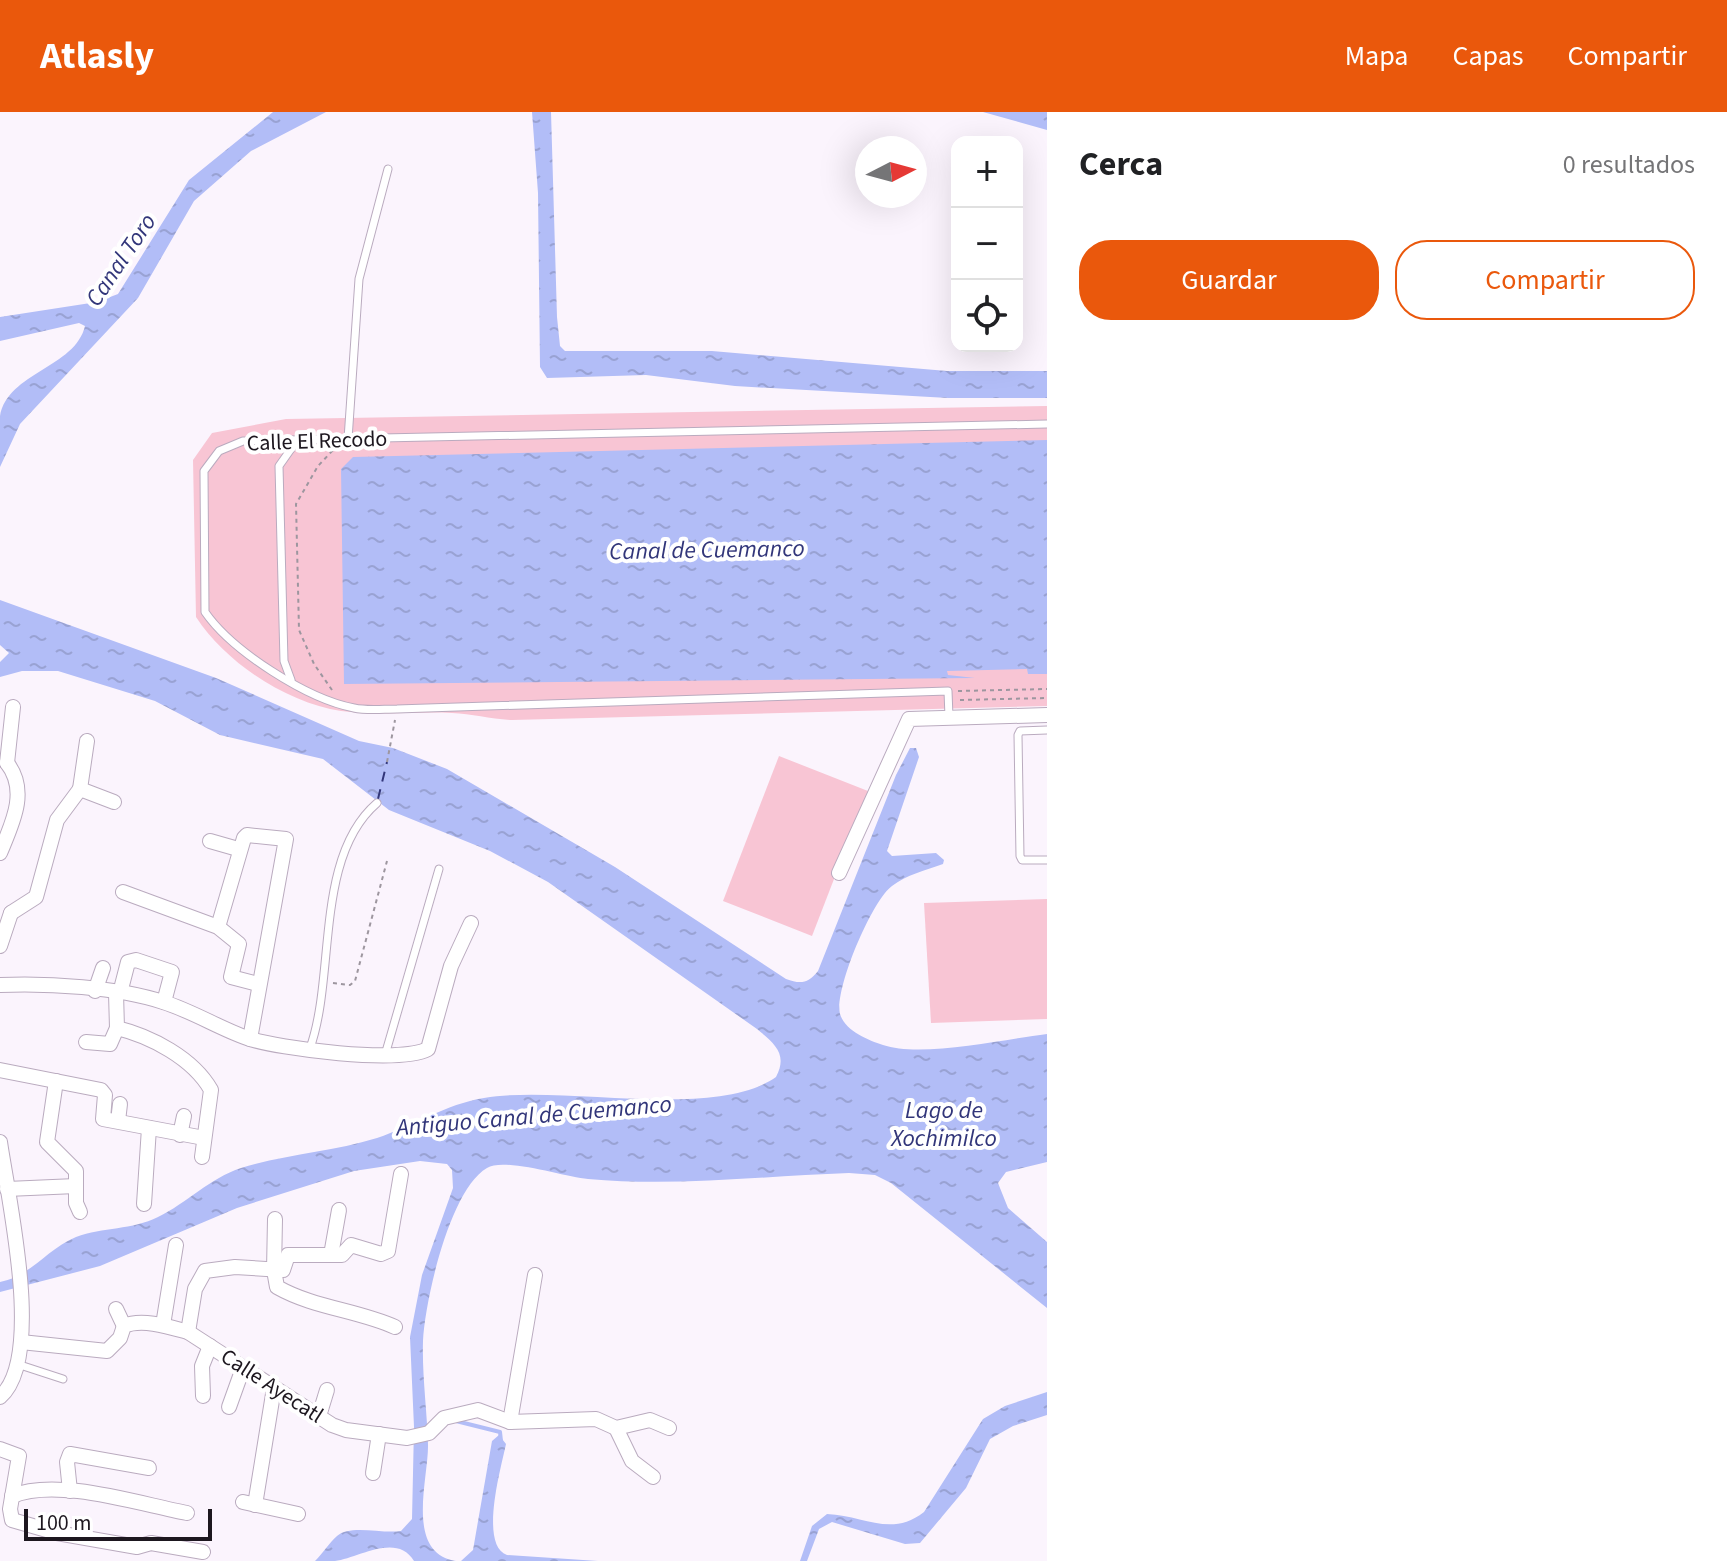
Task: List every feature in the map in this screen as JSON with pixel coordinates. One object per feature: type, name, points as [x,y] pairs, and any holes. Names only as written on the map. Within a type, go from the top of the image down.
[{"type":"street","points":[[0,853],[18,803],[16,780],[4,764],[13,707]]},
{"type":"street","points":[[839,873],[909,719],[1047,715]]},
{"type":"street","points":[[0,946],[6,911],[36,897],[57,820],[80,789],[87,741]]},
{"type":"street","points":[[80,789],[114,802]]},
{"type":"street","points":[[218,927],[238,849],[247,835],[278,836],[287,841],[250,1039]]},
{"type":"street","points":[[210,841],[238,849]]},
{"type":"street","points":[[123,892],[218,927],[239,944],[231,977],[258,984]]},
{"type":"street","points":[[0,985],[118,993],[164,1002],[250,1039],[403,1057],[428,1049],[451,966],[471,923]]},
{"type":"street","points":[[86,1042],[110,1044],[117,1028],[118,993],[128,962],[136,960],[172,972],[164,1002]]},
{"type":"street","points":[[95,991],[103,968]]},
{"type":"street","points":[[117,1028],[136,1032],[163,1045],[207,1083],[212,1097],[202,1157]]},
{"type":"street","points":[[0,1070],[101,1090],[105,1095],[101,1117],[182,1139],[204,1138]]},
{"type":"street","points":[[56,1081],[47,1142],[76,1171],[80,1212]]},
{"type":"street","points":[[118,1121],[120,1104]]},
{"type":"street","points":[[182,1139],[184,1116]]},
{"type":"street","points":[[144,1204],[149,1128]]},
{"type":"street","points":[[0,1142],[21,1290],[21,1342],[17,1364],[10,1388],[0,1397]]},
{"type":"street","points":[[188,1332],[195,1289],[205,1271],[235,1267],[274,1270],[285,1268],[288,1255],[342,1255],[351,1245],[381,1254],[388,1251],[401,1174]]},
{"type":"street","points":[[7,1189],[76,1186]]},
{"type":"street","points":[[331,1255],[339,1210]]},
{"type":"street","points":[[275,1219],[274,1270],[277,1287],[300,1299],[357,1313],[395,1327]]},
{"type":"street","points":[[163,1325],[176,1245]]},
{"type":"street","points":[[535,1275],[510,1422],[596,1419],[669,1428]]},
{"type":"street","points":[[21,1342],[107,1351],[120,1338],[124,1326],[116,1309]]},
{"type":"street","name":"Calle Ayecatl","points":[[124,1326],[131,1323],[163,1325],[188,1332],[206,1351],[243,1368],[346,1430],[407,1438],[478,1410],[510,1422]]},
{"type":"street","points":[[203,1396],[206,1351]]},
{"type":"street","points":[[229,1407],[243,1368]]},
{"type":"street","points":[[274,1388],[249,1504],[298,1514]]},
{"type":"street","points":[[319,1416],[327,1390]]},
{"type":"street","points":[[633,1424],[632,1461],[653,1477]]},
{"type":"street","points":[[373,1473],[379,1434]]},
{"type":"street","points":[[0,1449],[19,1456],[12,1496],[12,1520],[27,1526],[137,1547],[151,1543],[203,1552]]},
{"type":"street","points":[[70,1491],[70,1454],[149,1468]]},
{"type":"street","points":[[12,1496],[26,1490],[70,1491],[187,1513]]},
{"type":"lane","points":[[346,439],[359,279],[388,169]]},
{"type":"lane","name":"Calle El Recodo","points":[[948,696],[397,709],[356,709],[341,705],[310,694],[292,682],[218,630],[205,612],[204,471],[219,451],[243,441],[1047,424]]},
{"type":"lane","points":[[292,682],[284,661],[279,466],[298,439]]},
{"type":"lane","points":[[948,696],[949,717]]},
{"type":"lane","points":[[1047,730],[1020,731],[1018,735],[1020,856],[1022,860],[1047,860]]},
{"type":"lane","points":[[310,1048],[319,1022],[334,897],[346,845],[377,803]]},
{"type":"lane","points":[[385,1056],[439,869]]},
{"type":"lane","points":[[17,1364],[63,1379]]},
{"type":"path","points":[[341,705],[314,664],[299,630],[296,504],[318,466],[346,439]]},
{"type":"path","points":[[948,696],[1047,689]]},
{"type":"path","points":[[948,696],[1047,698]]},
{"type":"path","points":[[387,762],[397,709]]},
{"type":"path","points":[[324,982],[350,985],[355,981],[387,861]]},
{"type":"shaded area","points":[[1047,406],[1047,706],[512,720],[452,713],[341,711],[300,699],[260,678],[224,650],[196,617],[193,460],[212,433],[286,419]]},
{"type":"shaded area","points":[[779,756],[868,791],[812,936],[723,901]]},
{"type":"shaded area","points":[[1047,899],[1047,1019],[931,1023],[924,903]]},
{"type":"water","points":[[273,112],[326,112],[251,151],[194,201],[138,298],[20,424],[0,467],[0,416],[6,401],[15,389],[69,352],[85,326],[79,323],[0,341],[0,317],[97,302],[118,294],[189,180]]},
{"type":"water","points":[[532,112],[551,112],[557,317],[560,346],[565,351],[712,351],[947,371],[1047,371],[1047,398],[948,398],[735,386],[646,375],[547,378],[540,367],[538,193]]},
{"type":"water","points":[[983,112],[1047,112],[1047,130]]},
{"type":"water","name":"Canal de Cuemanco","points":[[1047,440],[1047,674],[1028,674],[1027,669],[947,671],[948,675],[975,678],[344,684],[341,469],[353,457]]},
{"type":"water","name":"Lago de Xochimilco","points":[[0,600],[216,678],[359,741],[393,748],[447,769],[615,867],[786,979],[796,982],[807,981],[818,971],[896,775],[910,748],[916,748],[919,757],[887,851],[892,856],[936,853],[944,860],[943,864],[903,879],[884,895],[856,946],[843,986],[840,1014],[858,1034],[899,1048],[941,1049],[1047,1034],[1047,1162],[1006,1172],[998,1183],[1008,1208],[1047,1242],[1047,1308],[891,1183],[875,1175],[849,1173],[653,1182],[588,1179],[495,1165],[474,1180],[451,1221],[434,1274],[423,1341],[428,1444],[423,1512],[425,1529],[430,1544],[440,1555],[456,1561],[414,1561],[398,1548],[388,1547],[335,1561],[315,1561],[343,1532],[401,1531],[412,1519],[414,1427],[410,1337],[422,1275],[453,1188],[452,1170],[447,1164],[420,1161],[354,1171],[237,1208],[100,1266],[0,1292],[0,1282],[21,1274],[76,1237],[158,1217],[230,1172],[275,1159],[377,1138],[470,1101],[516,1095],[635,1099],[715,1097],[749,1090],[776,1077],[780,1056],[774,1045],[757,1029],[548,882],[490,851],[389,810],[323,759],[220,735],[155,701],[58,671],[22,671],[0,677],[0,662],[9,653],[0,645]]},
{"type":"water","points":[[1047,1392],[1047,1415],[1013,1426],[990,1439],[966,1488],[920,1543],[905,1544],[832,1522],[819,1529],[807,1561],[800,1561],[812,1526],[827,1514],[888,1524],[912,1520],[924,1512],[983,1419],[1005,1406]]},
{"type":"water","points":[[499,1435],[506,1444],[494,1505],[494,1537],[499,1548],[507,1555],[598,1561],[461,1561],[473,1550],[492,1441]]},
{"type":"waterway","points":[[456,1421],[500,1432],[501,1441]]},
{"type":"ferry route","points":[[378,799],[387,762]]},
{"type":"water label","name":"Canal Toro","points":[[121,260]]},
{"type":"water label","name":"Antiguo Canal de Cuemanco","points":[[534,1116]]}]
